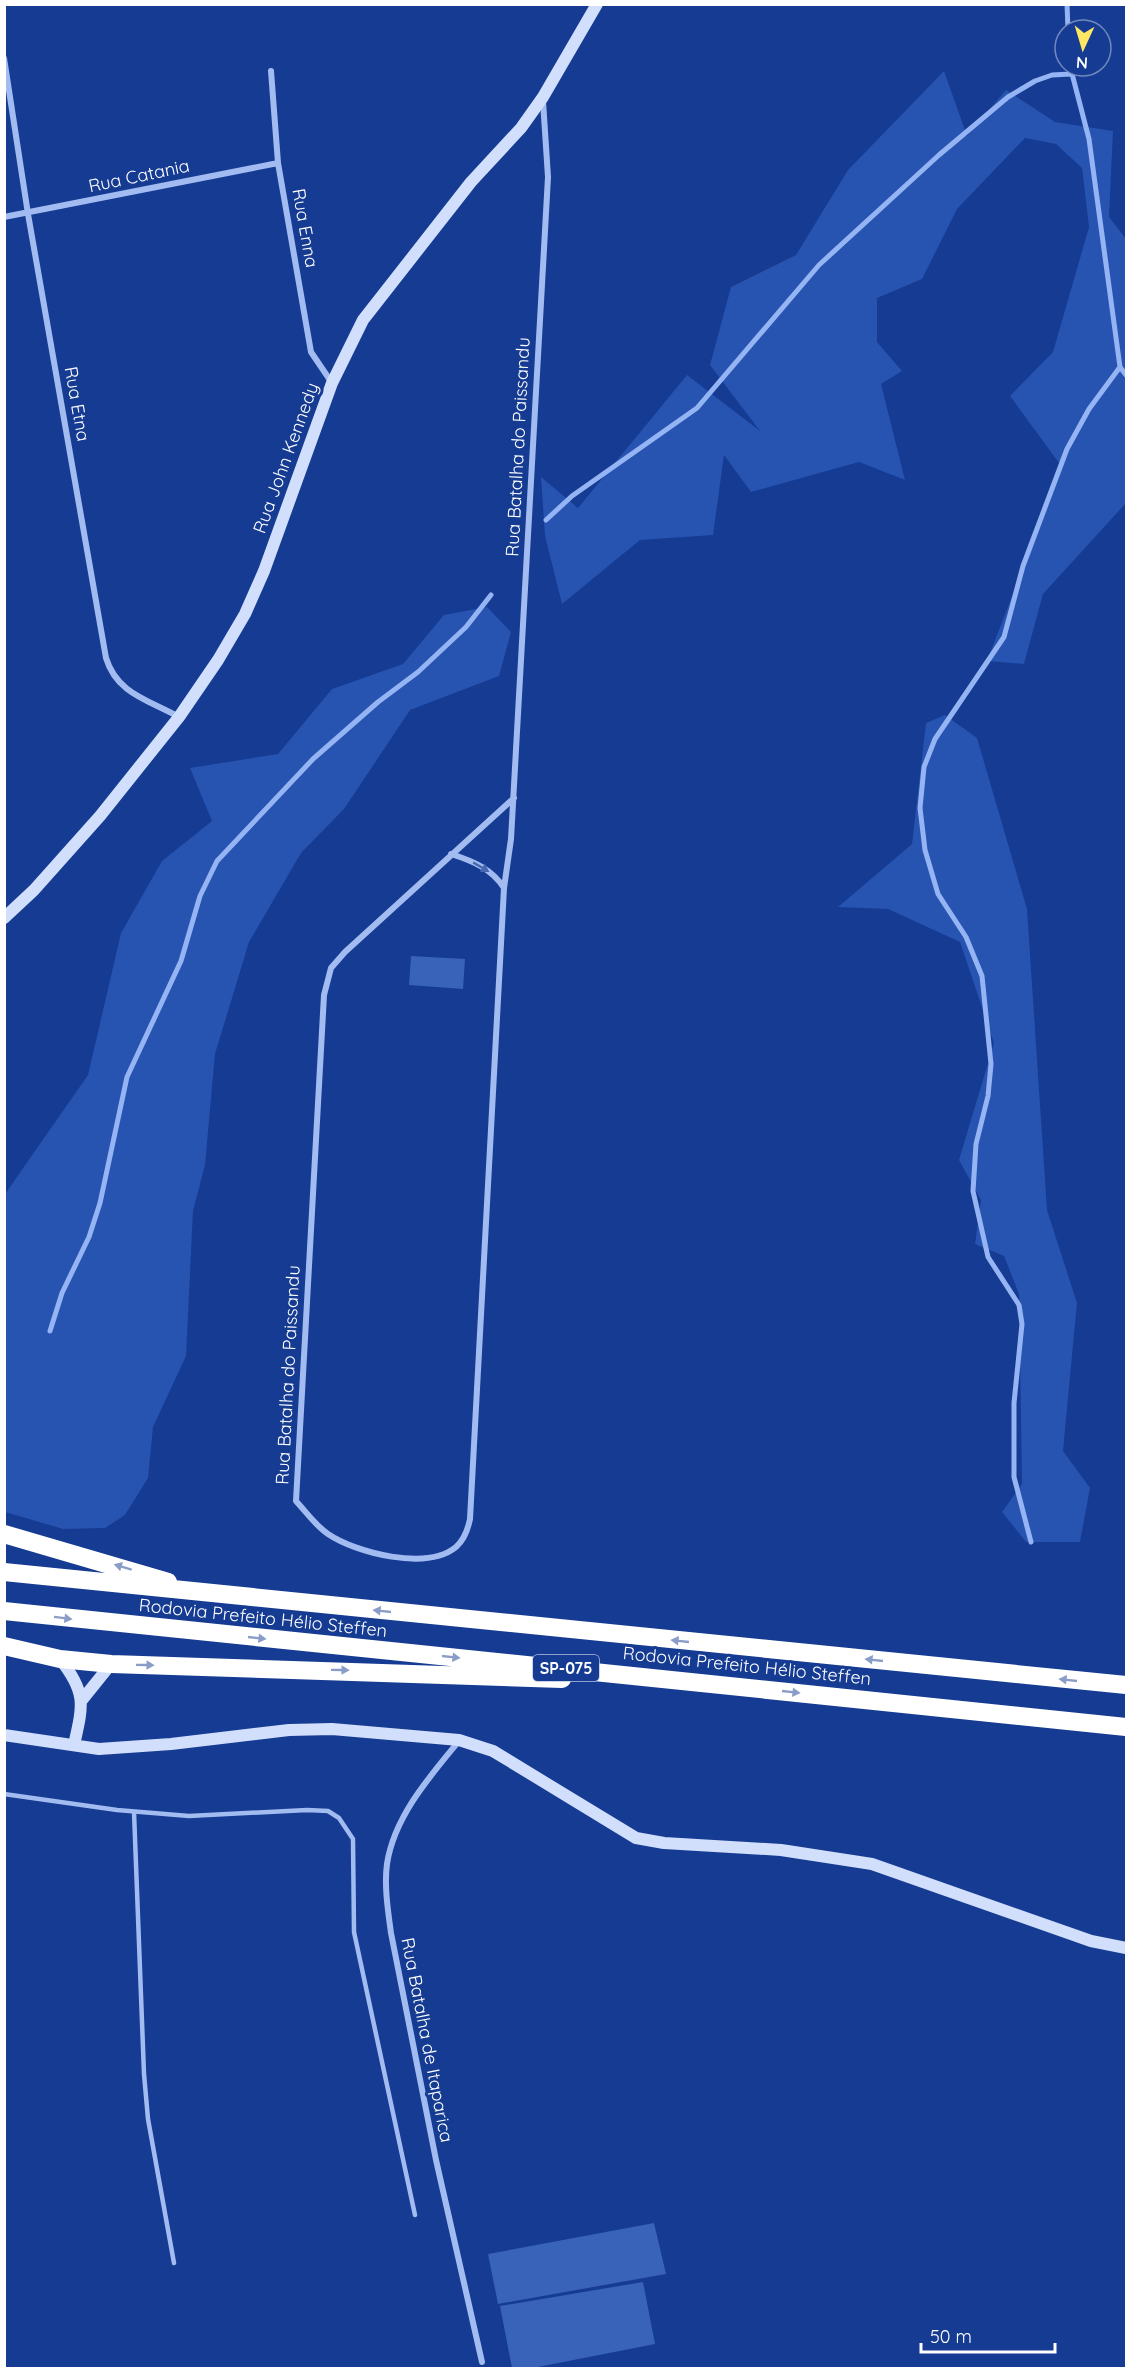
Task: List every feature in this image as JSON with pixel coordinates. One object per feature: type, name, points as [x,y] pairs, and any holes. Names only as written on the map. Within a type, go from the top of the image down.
[{"type":"highway","points":[[4,1534],[124,1567],[198,1593]]},
{"type":"highway","name":"Rodovia Prefeito Hélio Steffen","points":[[4,1572],[1126,1685]]},
{"type":"highway","name":"Rodovia Prefeito Hélio Steffen","points":[[4,1611],[1126,1727]]},
{"type":"highway","points":[[4,1646],[60,1659],[111,1664],[353,1670],[756,1688]]},
{"type":"street","name":"Rua John Kennedy","points":[[4,918],[34,890],[100,816],[179,717],[218,660],[250,603],[264,571],[332,383],[363,320],[471,182],[521,128],[543,97],[597,4]]},
{"type":"street","name":"Rua Etna","points":[[4,58],[28,214],[105,658],[118,683],[179,717]]},
{"type":"street","name":"Rua Enna","points":[[271,71],[278,163],[310,352],[332,383]]},
{"type":"street","name":"Rua Batalha do Paissandu","points":[[514,798],[345,952],[331,968],[324,995],[296,1501],[327,1534],[362,1551],[394,1558],[447,1552],[456,1547],[466,1534],[470,1519],[504,888],[514,798],[548,177],[543,97]]},
{"type":"street","name":"Rua Catania","points":[[4,217],[278,163]]},
{"type":"street","points":[[451,855],[482,866],[498,877],[504,888]]},
{"type":"street","points":[[60,1659],[69,1670],[82,1700]]},
{"type":"street","points":[[74,1745],[82,1700],[111,1664]]},
{"type":"street","points":[[4,1735],[99,1749],[171,1744],[234,1734],[332,1729],[459,1740],[493,1751],[636,1838],[664,1843],[782,1850],[872,1864],[1091,1941],[1126,1948]]},
{"type":"street","name":"Rua Batalha de Itaparica","points":[[459,1740],[421,1787],[395,1835],[387,1864],[387,1899],[390,1933],[436,2160],[482,2362]]},
{"type":"lane","points":[[4,1794],[134,1812],[189,1816],[307,1810],[328,1811],[339,1818],[353,1839],[354,1932],[415,2215]]},
{"type":"lane","points":[[134,1812],[144,2074],[148,2119],[174,2263]]},
{"type":"shaded area","points":[[944,71],[967,136],[1006,90],[1055,122],[1113,131],[1109,217],[1126,239],[1126,503],[1043,594],[1024,664],[987,661],[1062,467],[1010,396],[1053,352],[1089,227],[1082,168],[1056,144],[1025,138],[957,209],[922,279],[877,298],[877,342],[902,371],[881,384],[905,480],[859,462],[751,492],[724,455],[713,535],[640,540],[562,604],[545,536],[541,477],[578,508],[687,375],[760,431],[710,365],[731,287],[796,255],[848,170]]},
{"type":"shaded area","points":[[487,607],[511,632],[499,676],[410,710],[344,809],[301,853],[249,942],[215,1054],[205,1165],[193,1211],[186,1356],[153,1427],[148,1478],[125,1515],[105,1528],[63,1529],[5,1512],[5,1194],[88,1075],[121,933],[162,861],[212,821],[190,768],[278,754],[332,689],[403,664],[444,615]]},
{"type":"shaded area","points":[[945,715],[977,738],[1027,909],[1047,1210],[1077,1303],[1063,1451],[1090,1488],[1080,1542],[1026,1542],[1002,1512],[1022,1484],[1019,1294],[1004,1256],[975,1244],[981,1200],[959,1160],[994,1043],[960,942],[888,909],[838,907],[912,844],[926,723]]},
{"type":"building","points":[[411,956],[465,959],[463,989],[409,985]]},
{"type":"building","points":[[654,2223],[666,2274],[498,2304],[488,2254]]},
{"type":"building","points":[[643,2282],[655,2344],[533,2368],[512,2368],[500,2306]]},
{"type":"waterway","points":[[1067,4],[1068,18]]},
{"type":"waterway","points":[[546,520],[572,496],[697,408],[819,265],[939,155],[1008,97],[1035,81],[1053,75]]},
{"type":"waterway","points":[[1073,78],[1089,139],[1120,367],[1126,375]]},
{"type":"waterway","points":[[1031,1542],[1014,1477],[1014,1403],[1022,1324],[1019,1305],[988,1257],[973,1191],[976,1144],[988,1096],[991,1064],[982,976],[966,937],[938,894],[925,850],[920,808],[924,767],[935,739],[1004,637],[1023,566],[1067,449],[1089,409],[1120,367]]},
{"type":"waterway","points":[[50,1331],[62,1293],[89,1237],[100,1203],[127,1077],[181,961],[200,896],[217,861],[313,759],[378,702],[418,672],[466,627],[491,595]]}]
